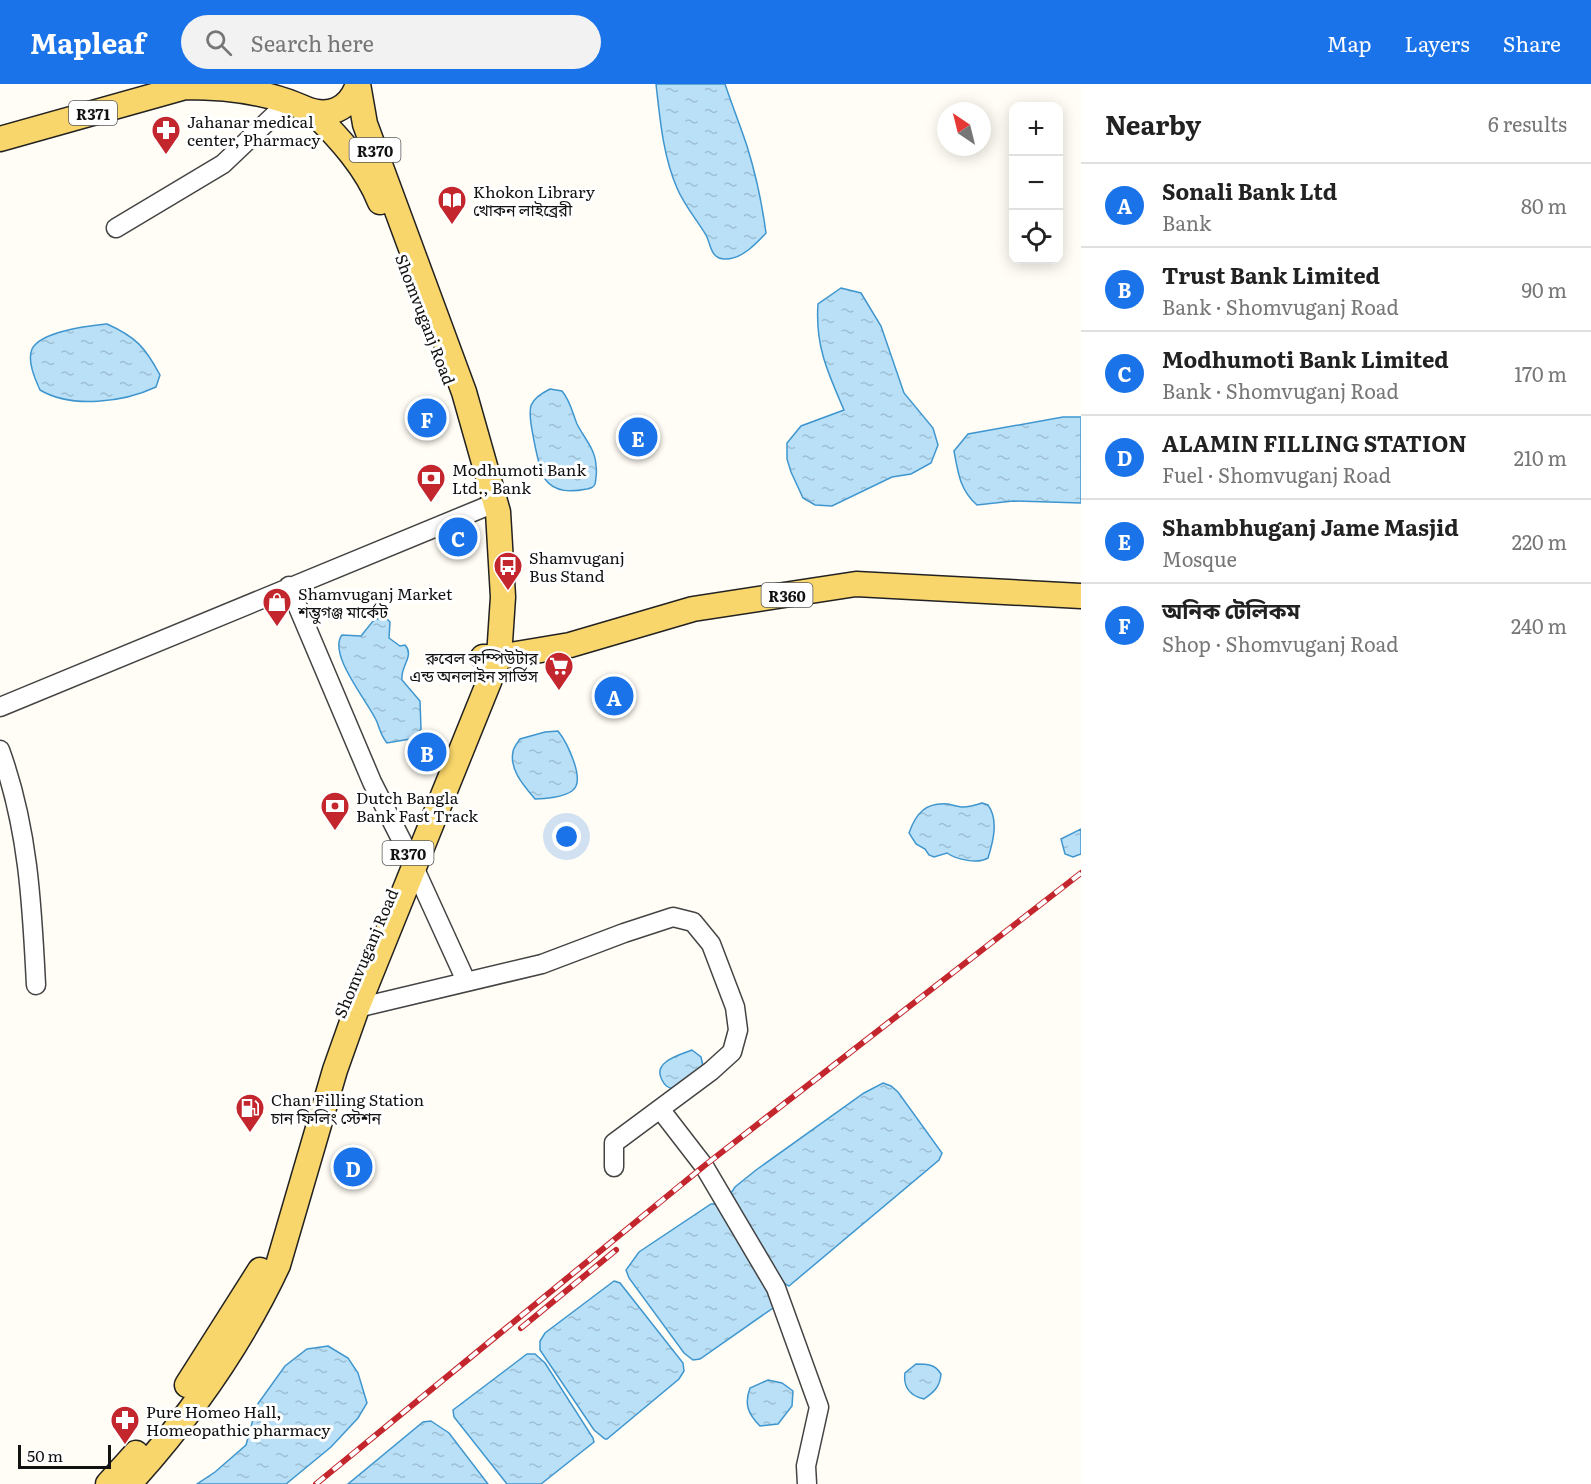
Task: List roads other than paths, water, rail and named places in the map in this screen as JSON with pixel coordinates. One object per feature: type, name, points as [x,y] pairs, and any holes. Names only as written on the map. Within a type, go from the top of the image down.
[{"type":"main road","points":[[299,101],[326,114],[337,111],[348,104],[355,95],[358,84]]},
{"type":"main road","name":"Shomvuganj Road","points":[[129,1484],[160,1450],[214,1375],[264,1295],[278,1264],[335,1070],[411,860],[491,657],[502,597],[498,512],[464,392],[365,124],[358,84]]},
{"type":"main road","name":"R371","points":[[0,139],[191,85],[226,87],[299,101]]},
{"type":"main road","name":"Shomvuganj Road","points":[[299,101],[340,139],[372,182],[455,395],[485,507],[491,657]]},
{"type":"main road","name":"R360","points":[[491,657],[570,645],[693,609],[856,584],[1040,592],[1081,596]]},
{"type":"main road","name":"Shomvuganj Road","points":[[108,1484],[147,1440],[198,1369],[263,1265],[341,1004],[411,860]]},
{"type":"street","points":[[116,228],[223,164],[299,101]]},
{"type":"street","points":[[0,707],[485,507]]},
{"type":"street","points":[[290,586],[372,782],[411,860],[466,981]]},
{"type":"street","points":[[0,750],[13,786],[27,855],[36,985]]},
{"type":"street","points":[[357,1008],[542,964],[673,917],[693,922],[711,944],[735,1007],[738,1030],[732,1052],[711,1071],[614,1143],[614,1167]]},
{"type":"street","points":[[660,1109],[709,1173],[776,1288],[819,1407],[806,1466],[807,1484]]},
{"type":"water","points":[[656,84],[725,84],[747,146],[761,200],[766,233],[753,246],[736,257],[724,259],[716,256],[706,235],[680,194],[665,150]]},
{"type":"water","points":[[841,288],[861,293],[881,326],[904,393],[933,428],[938,445],[931,463],[911,474],[892,477],[832,506],[815,505],[803,498],[791,472],[787,459],[787,443],[801,426],[844,410],[824,359],[818,319],[818,304]]},
{"type":"water","points":[[107,324],[133,338],[144,350],[160,375],[156,387],[114,400],[98,401],[67,400],[40,390],[30,359],[32,349],[37,343],[66,330]]},
{"type":"water","points":[[550,389],[562,391],[565,395],[577,424],[592,449],[596,470],[595,484],[592,488],[576,491],[559,489],[549,484],[543,475],[534,441],[530,410],[537,397]]},
{"type":"water","points":[[1063,417],[1081,417],[1081,503],[1013,501],[977,505],[971,499],[961,481],[954,451],[968,434]]},
{"type":"water","points":[[384,616],[390,622],[389,638],[400,646],[405,645],[408,649],[402,680],[420,701],[421,729],[410,739],[387,743],[373,714],[344,666],[339,643],[342,635],[361,636],[373,621]]},
{"type":"water","points":[[558,731],[574,761],[576,786],[564,795],[535,799],[516,772],[512,759],[513,750],[520,739]]},
{"type":"water","points":[[982,803],[988,805],[994,824],[990,852],[988,858],[984,860],[956,858],[947,853],[934,857],[916,844],[909,833],[915,820],[928,807],[948,804],[965,807]]},
{"type":"water","points":[[1081,829],[1081,854],[1073,857],[1065,854],[1061,839]]},
{"type":"water","points":[[692,1050],[701,1057],[703,1066],[673,1089],[666,1086],[660,1074],[661,1068],[668,1060]]},
{"type":"water","points":[[883,1083],[898,1092],[942,1153],[939,1160],[789,1286],[775,1272],[731,1193],[756,1170],[864,1093]]},
{"type":"water","points":[[711,1204],[717,1204],[761,1270],[768,1284],[773,1308],[700,1359],[693,1360],[684,1353],[629,1278],[626,1270],[639,1252]]},
{"type":"water","points":[[614,1281],[620,1283],[683,1363],[684,1371],[679,1379],[605,1439],[594,1430],[540,1350],[540,1341],[545,1333]]},
{"type":"water","points":[[328,1346],[348,1358],[358,1373],[367,1403],[358,1418],[331,1447],[286,1484],[197,1484],[215,1472],[246,1445],[257,1405],[285,1366],[307,1349]]},
{"type":"water","points":[[527,1354],[535,1354],[545,1363],[594,1442],[541,1484],[507,1484],[454,1417],[453,1410]]},
{"type":"water","points":[[916,1364],[933,1366],[941,1374],[936,1389],[924,1399],[911,1393],[905,1383],[905,1373]]},
{"type":"water","points":[[768,1380],[782,1383],[793,1391],[792,1406],[778,1424],[760,1426],[748,1408],[747,1399],[750,1388]]},
{"type":"water","points":[[431,1421],[449,1433],[488,1484],[348,1484],[423,1422]]},
{"type":"railway","points":[[316,1484],[704,1166],[1081,873]]},
{"type":"railway","points":[[521,1328],[616,1250]]},
{"type":"place","name":"Jahanar medical center, Pharmacy","points":[[166,156]]},
{"type":"place","name":"Khokon Library খোকন লাইব্রেরী","points":[[452,226]]},
{"type":"place","name":"অনিক টেলিকম","points":[[427,418]]},
{"type":"place","name":"Shambhuganj Jame Masjid","points":[[638,437]]},
{"type":"place","name":"Modhumoti Bank Ltd., Bank","points":[[431,504]]},
{"type":"place","name":"Modhumoti Bank Limited","points":[[458,537]]},
{"type":"place","name":"Shamvuganj Bus Stand","points":[[508,592]]},
{"type":"place","name":"Shamvuganj Market শম্ভুগঞ্জ মার্কেট","points":[[277,628]]},
{"type":"place","name":"রুবেল কম্পিউটার এন্ড অনলাইন সার্ভিস","points":[[559,692]]},
{"type":"place","name":"Sonali Bank Ltd","points":[[614,696]]},
{"type":"place","name":"Trust Bank Limited","points":[[427,752]]},
{"type":"place","name":"Dutch Bangla Bank Fast Track","points":[[335,832]]},
{"type":"place","name":"Chan Filling Station চান ফিলিং স্টেশন","points":[[250,1134]]},
{"type":"place","name":"ALAMIN FILLING STATION","points":[[353,1167]]},
{"type":"place","name":"Pure Homeo Hall, Homeopathic pharmacy","points":[[125,1446]]}]
